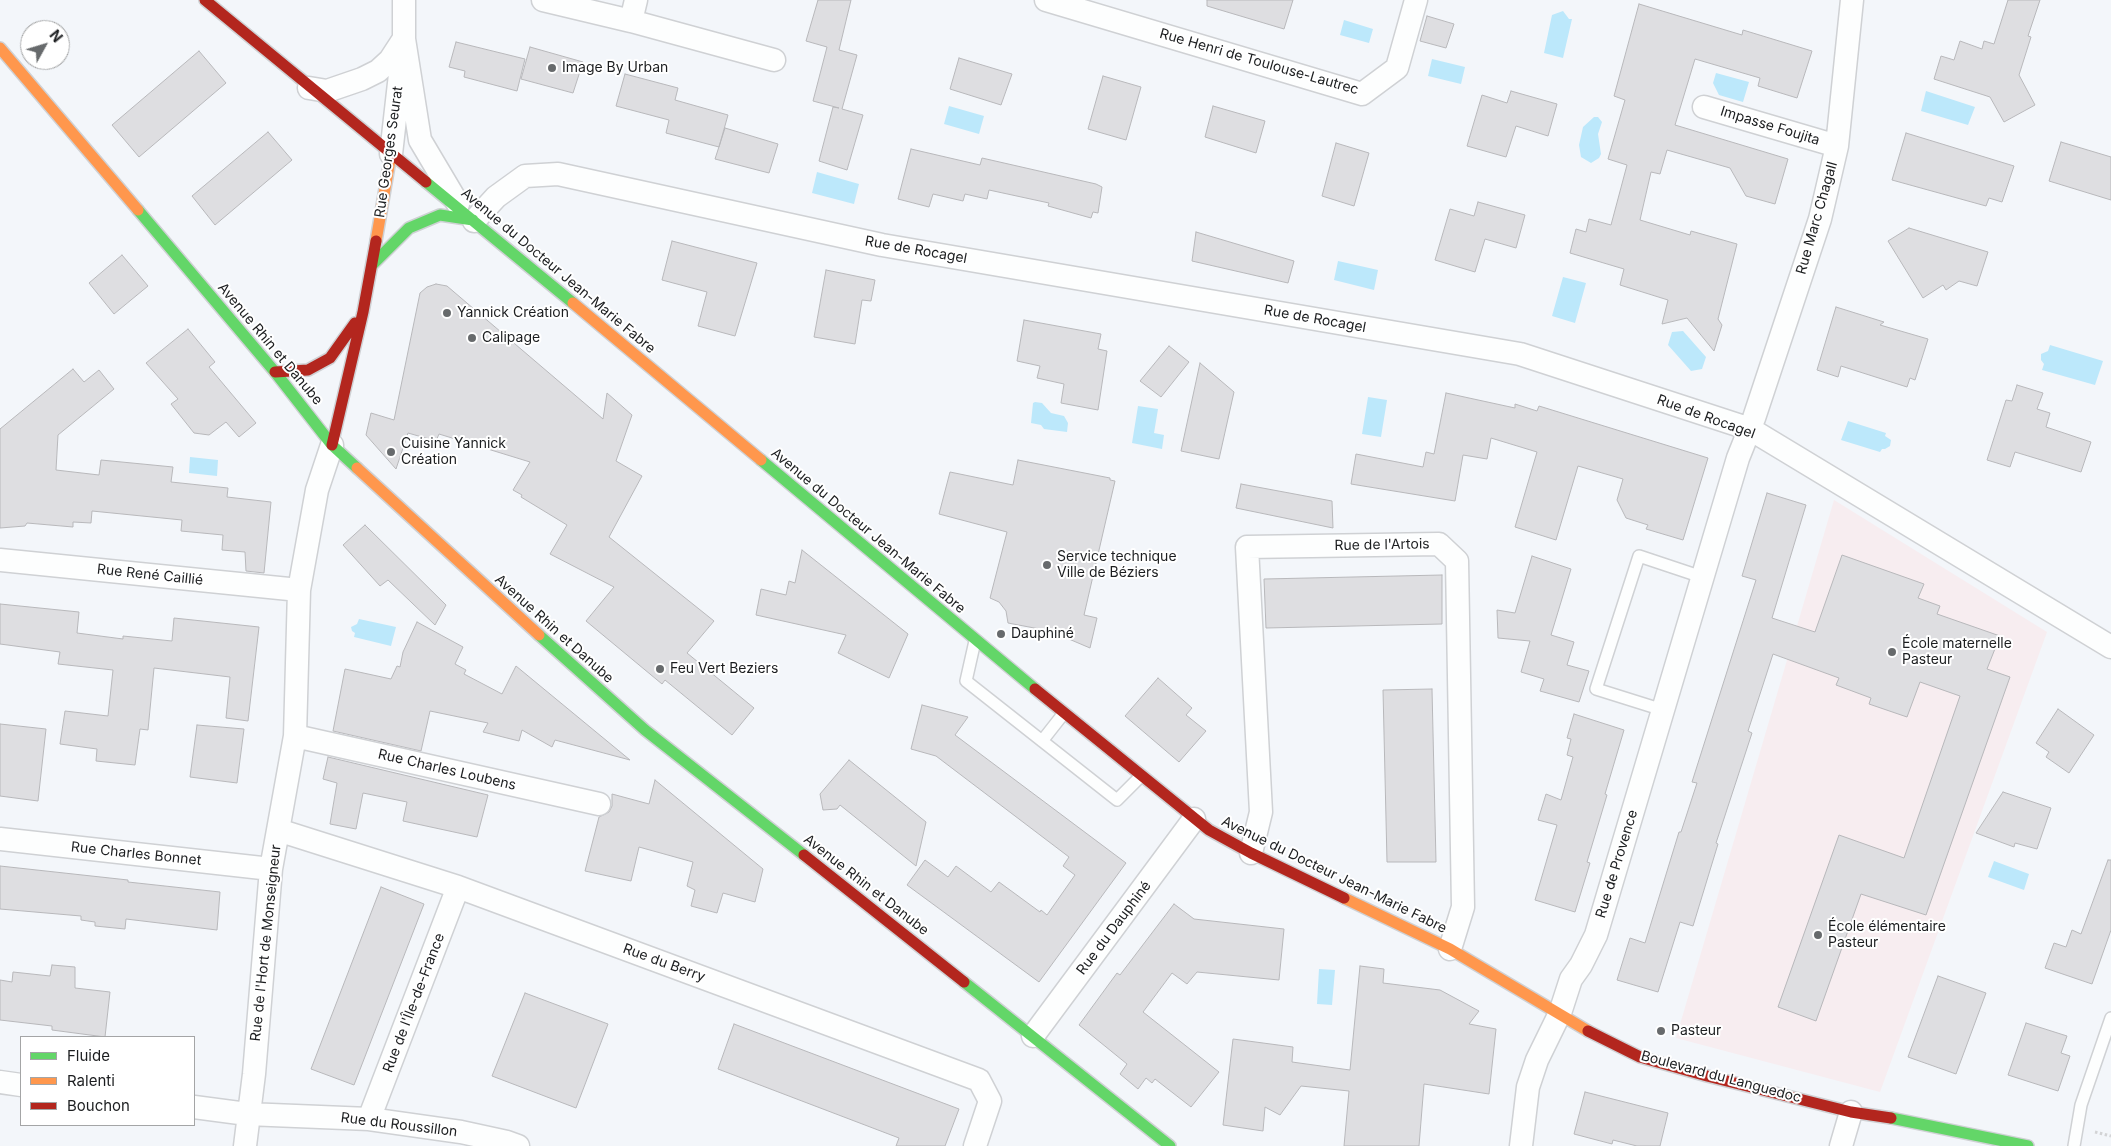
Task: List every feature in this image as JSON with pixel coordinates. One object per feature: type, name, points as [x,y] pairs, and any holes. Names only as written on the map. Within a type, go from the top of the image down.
[{"type":"main road","name":"Avenue du Docteur Jean-Marie Fabre","points":[[205,0],[467,215],[975,640],[1194,820],[1251,853],[1450,949],[1560,1013]]},
{"type":"main road","name":"Avenue Rhin et Danube","points":[[0,48],[275,372],[332,445],[456,562],[645,730],[1170,1146]]},
{"type":"main road","name":"Rue Georges Seurat","points":[[332,445],[373,264],[392,154]]},
{"type":"main road","points":[[373,264],[409,228],[440,215],[467,215]]},
{"type":"main road","name":"Rue Georges Seurat","points":[[275,372],[308,370],[330,358],[363,312]]},
{"type":"main road","name":"Boulevard du Languedoc","points":[[1560,1013],[1592,1034],[1640,1056],[1707,1076],[1851,1112],[1908,1120],[2028,1146]]},
{"type":"street","name":"Rue Georges Seurat","points":[[392,154],[404,39],[404,0]]},
{"type":"street","points":[[543,0],[634,10],[774,60]]},
{"type":"street","name":"Rue Henri de Toulouse-Lautrec","points":[[1046,0],[1362,94],[1397,68],[1416,0]]},
{"type":"street","name":"Rue Marc Chagall","points":[[1750,429],[1820,219],[1837,146],[1852,0]]},
{"type":"street","name":"Rue Georges Seurat","points":[[310,88],[327,91],[362,79],[378,71],[390,60],[404,39]]},
{"type":"street","name":"Rue Georges Seurat","points":[[404,39],[420,140],[467,215]]},
{"type":"street","name":"Impasse Foujita","points":[[1704,106],[1837,146]]},
{"type":"street","name":"Rue de Rocagel","points":[[467,215],[525,176],[558,174],[882,245],[1520,354],[1750,429],[2111,647]]},
{"type":"street","name":"Rue de Provence","points":[[1560,1013],[1571,979],[1581,965],[1596,935],[1738,458],[1750,429]]},
{"type":"street","name":"Rue de l'Hort de Monseigneur","points":[[245,1146],[247,1114],[254,1074],[271,869],[295,736],[299,590],[317,490],[332,445]]},
{"type":"street","name":"Rue de l'Artois","points":[[1251,853],[1261,812],[1248,547],[1440,544],[1457,561],[1463,907],[1450,949]]},
{"type":"street","name":"Rue René Caillié","points":[[0,560],[299,590]]},
{"type":"street","name":"Rue Charles Loubens","points":[[295,736],[599,804]]},
{"type":"street","name":"Rue du Dauphiné","points":[[1033,1036],[1194,820]]},
{"type":"street","name":"Rue du Berry","points":[[278,830],[458,887],[979,1080],[990,1101],[974,1146]]},
{"type":"street","name":"Rue Charles Bonnet","points":[[0,839],[271,869]]},
{"type":"street","name":"Rue de l'Île-de-France","points":[[369,1119],[458,887]]},
{"type":"street","points":[[1520,1146],[1528,1087],[1538,1060],[1560,1013]]},
{"type":"street","points":[[0,1082],[20,1085]]},
{"type":"street","name":"Rue du Roussillon","points":[[195,1107],[247,1114],[369,1119],[461,1132],[518,1146]]},
{"type":"street","points":[[1841,1146],[1851,1112]]},
{"type":"lane","points":[[1663,710],[1596,689],[1639,556],[1702,577]]},
{"type":"lane","points":[[975,640],[966,681],[1116,800],[1140,776]]},
{"type":"lane","points":[[1042,742],[1064,713]]},
{"type":"lane","points":[[2074,1146],[2081,1105],[2111,1018]]},
{"type":"shaded area","points":[[1834,500],[2047,632],[1880,1092],[1676,1038]]},
{"type":"water","points":[[1563,11],[1569,19],[1572,19],[1563,58],[1544,53],[1552,15]]},
{"type":"water","points":[[1344,20],[1373,29],[1369,43],[1340,35]]},
{"type":"water","points":[[1432,59],[1465,67],[1461,84],[1428,76]]},
{"type":"water","points":[[1716,73],[1749,82],[1743,102],[1719,95],[1713,83]]},
{"type":"water","points":[[1926,91],[1975,107],[1968,125],[1921,111]]},
{"type":"water","points":[[949,106],[984,116],[979,134],[944,124]]},
{"type":"water","points":[[1594,117],[1598,117],[1602,122],[1598,134],[1601,154],[1599,158],[1591,163],[1581,157],[1579,145],[1583,127]]},
{"type":"water","points":[[817,172],[859,184],[854,204],[812,193]]},
{"type":"water","points":[[1338,261],[1378,270],[1374,290],[1334,280]]},
{"type":"water","points":[[1563,277],[1586,283],[1575,323],[1552,316]]},
{"type":"water","points":[[1683,331],[1706,357],[1702,369],[1691,371],[1668,345],[1672,332]]},
{"type":"water","points":[[2050,345],[2103,361],[2095,385],[2042,370],[2044,364],[2041,360],[2041,354],[2048,351]]},
{"type":"water","points":[[1368,397],[1387,400],[1381,437],[1362,434]]},
{"type":"water","points":[[1033,403],[1042,403],[1051,413],[1064,416],[1068,423],[1067,432],[1044,429],[1041,425],[1031,423]]},
{"type":"water","points":[[1138,406],[1158,409],[1154,433],[1164,435],[1162,449],[1132,443]]},
{"type":"water","points":[[1848,421],[1886,433],[1885,436],[1891,440],[1890,446],[1882,449],[1880,452],[1841,440]]},
{"type":"water","points":[[190,457],[218,460],[217,476],[189,473]]},
{"type":"water","points":[[359,619],[396,627],[391,646],[354,637],[355,633],[351,627],[357,624]]},
{"type":"water","points":[[1994,861],[2029,874],[2024,890],[1988,877]]},
{"type":"water","points":[[1319,969],[1335,970],[1332,1005],[1317,1004]]},
{"type":"building","points":[[818,0],[851,0],[839,50],[857,55],[842,109],[863,115],[847,170],[819,161],[833,107],[839,108],[813,101],[827,47],[806,41]]},
{"type":"building","points":[[1207,0],[1293,0],[1284,29],[1207,6]]},
{"type":"building","points":[[2008,0],[2040,0],[2028,36],[2031,37],[2019,75],[2035,105],[2004,122],[1990,97],[1934,79],[1941,56],[1954,60],[1960,41],[1982,49],[1984,41],[1994,44]]},
{"type":"building","points":[[1639,4],[1742,35],[1743,30],[1812,51],[1797,98],[1758,86],[1760,78],[1695,59],[1675,125],[1788,159],[1775,204],[1746,196],[1730,168],[1667,150],[1660,174],[1651,172],[1640,220],[1690,235],[1691,231],[1737,244],[1718,319],[1722,325],[1714,351],[1687,318],[1662,324],[1668,300],[1620,285],[1624,269],[1570,253],[1576,229],[1586,232],[1589,219],[1611,225],[1627,165],[1608,159],[1625,100],[1614,96]]},
{"type":"building","points":[[1427,16],[1454,24],[1446,48],[1420,41]]},
{"type":"building","points":[[456,42],[525,59],[517,91],[464,77],[465,71],[449,67]]},
{"type":"building","points":[[530,47],[583,62],[573,93],[521,79]]},
{"type":"building","points":[[199,51],[226,83],[139,157],[112,125]]},
{"type":"building","points":[[959,58],[1012,74],[1001,105],[950,89]]},
{"type":"building","points":[[625,74],[678,88],[675,100],[728,115],[719,147],[666,133],[669,120],[616,106]]},
{"type":"building","points":[[1103,76],[1141,87],[1126,140],[1088,129]]},
{"type":"building","points":[[1511,91],[1557,104],[1548,136],[1516,126],[1506,157],[1467,146],[1482,95],[1507,103]]},
{"type":"building","points":[[1213,106],[1265,121],[1256,153],[1205,137]]},
{"type":"building","points":[[725,128],[778,144],[769,173],[715,159]]},
{"type":"building","points":[[268,132],[292,160],[215,225],[192,196]]},
{"type":"building","points":[[1906,133],[2014,166],[2002,202],[1989,198],[1986,206],[1892,180]]},
{"type":"building","points":[[2061,142],[2111,157],[2111,200],[2049,181]]},
{"type":"building","points":[[1336,143],[1369,153],[1354,206],[1322,196]]},
{"type":"building","points":[[911,149],[980,165],[982,158],[1096,184],[1102,187],[1098,213],[1093,212],[1091,218],[1048,206],[1049,203],[989,190],[987,199],[965,194],[963,201],[933,194],[929,207],[898,199]]},
{"type":"building","points":[[1478,202],[1525,215],[1516,248],[1485,239],[1475,272],[1435,260],[1450,209],[1474,216]]},
{"type":"building","points":[[1909,228],[1988,252],[1977,286],[1959,281],[1946,290],[1943,285],[1923,298],[1888,241]]},
{"type":"building","points":[[1196,232],[1294,261],[1288,283],[1192,261]]},
{"type":"building","points":[[672,241],[757,263],[735,336],[698,326],[707,292],[662,280]]},
{"type":"building","points":[[122,255],[148,286],[114,314],[89,283]]},
{"type":"building","points":[[826,270],[875,280],[871,301],[862,300],[855,344],[814,337]]},
{"type":"building","points":[[436,284],[447,286],[603,419],[607,393],[632,415],[616,461],[642,476],[609,537],[714,621],[687,653],[754,708],[732,735],[665,680],[662,684],[586,621],[614,587],[550,554],[567,525],[521,497],[522,495],[513,490],[530,462],[439,434],[436,441],[408,433],[396,469],[366,435],[371,413],[394,420],[420,293],[427,287]]},
{"type":"building","points":[[1836,307],[1884,322],[1880,325],[1928,339],[1915,380],[1910,378],[1907,387],[1841,366],[1838,377],[1817,370]]},
{"type":"building","points":[[1024,320],[1101,334],[1098,349],[1107,351],[1098,410],[1061,403],[1064,384],[1037,378],[1040,366],[1017,361]]},
{"type":"building","points":[[188,329],[215,362],[209,367],[256,423],[239,437],[226,422],[209,435],[194,433],[171,404],[178,399],[146,363]]},
{"type":"building","points":[[1169,346],[1189,362],[1161,397],[1140,381]]},
{"type":"building","points":[[1200,363],[1234,392],[1219,459],[1181,451]]},
{"type":"building","points":[[73,369],[84,382],[99,370],[114,389],[58,435],[56,470],[99,475],[101,460],[173,467],[171,482],[228,488],[227,497],[271,502],[264,573],[246,571],[245,552],[222,550],[223,535],[181,531],[182,520],[92,511],[91,523],[73,522],[73,527],[27,523],[25,526],[0,528],[0,429]]},
{"type":"building","points":[[2017,385],[2043,393],[2037,409],[2050,413],[2046,427],[2091,442],[2081,472],[2015,452],[2010,467],[1987,460],[2006,400],[2012,401]]},
{"type":"building","points":[[1446,393],[1515,408],[1515,404],[1537,411],[1539,406],[1708,458],[1683,540],[1646,529],[1648,525],[1626,518],[1617,500],[1623,479],[1578,466],[1556,540],[1515,527],[1537,452],[1491,438],[1487,459],[1463,455],[1455,501],[1351,484],[1356,454],[1423,467],[1426,452],[1434,454]]},
{"type":"building","name":"Service technique Ville de Béziers","points":[[1018,460],[1110,478],[1110,480],[1115,481],[1084,615],[1097,618],[1090,648],[1050,631],[1008,623],[1006,611],[999,602],[990,598],[1007,532],[939,514],[950,472],[1013,485]]},
{"type":"building","points":[[1241,484],[1332,501],[1333,528],[1236,508]]},
{"type":"building","points":[[1767,493],[1806,505],[1772,618],[1815,632],[1842,555],[1924,584],[1918,598],[1940,606],[1937,614],[2000,636],[1987,669],[2010,677],[1926,915],[1861,894],[1816,1021],[1778,1007],[1839,835],[1904,858],[1960,696],[1920,682],[1907,717],[1869,704],[1871,698],[1836,685],[1839,678],[1773,654],[1748,731],[1752,733],[1716,843],[1718,844],[1693,926],[1680,922],[1658,992],[1617,980],[1630,938],[1645,943],[1679,832],[1681,832],[1697,783],[1692,782],[1756,580],[1742,576]]},
{"type":"building","points":[[365,525],[446,605],[435,625],[388,580],[380,586],[343,545]]},
{"type":"building","points":[[802,550],[908,634],[889,678],[838,653],[846,635],[756,615],[761,589],[786,595],[789,581],[795,583]]},
{"type":"building","points":[[1532,556],[1571,569],[1551,635],[1574,642],[1567,665],[1589,671],[1579,702],[1540,691],[1544,679],[1521,672],[1530,641],[1498,638],[1497,610],[1515,613]]},
{"type":"building","points":[[1442,575],[1442,624],[1266,628],[1264,579]]},
{"type":"building","points":[[0,604],[79,612],[77,633],[123,639],[123,636],[172,641],[174,618],[259,627],[248,721],[226,718],[230,677],[154,668],[148,730],[140,729],[135,765],[96,761],[97,749],[60,744],[65,711],[108,716],[113,670],[58,664],[60,652],[0,644]]},
{"type":"building","points":[[417,622],[463,647],[455,664],[466,670],[464,674],[502,694],[516,666],[630,760],[555,740],[552,747],[522,730],[519,741],[483,732],[488,723],[430,711],[421,751],[333,731],[345,669],[391,679],[397,666],[400,667],[403,652]]},
{"type":"building","points":[[1158,678],[1192,708],[1186,715],[1206,731],[1179,762],[1125,716]]},
{"type":"building","points":[[1432,689],[1436,862],[1387,862],[1383,690]]},
{"type":"building","points":[[922,705],[968,717],[955,735],[1126,863],[1039,982],[907,885],[925,860],[948,877],[956,866],[991,892],[999,882],[1047,915],[1075,875],[1063,866],[1069,857],[936,756],[911,749]]},
{"type":"building","points":[[2058,709],[2094,735],[2069,773],[2046,757],[2049,752],[2036,743]]},
{"type":"building","points":[[1574,714],[1624,730],[1587,862],[1590,863],[1575,912],[1535,900],[1557,825],[1538,820],[1546,794],[1561,800],[1573,757],[1567,755],[1571,739],[1567,738]]},
{"type":"building","points":[[0,724],[46,729],[38,801],[0,796]]},
{"type":"building","points":[[197,725],[244,729],[237,783],[190,777]]},
{"type":"building","points":[[328,757],[488,795],[477,837],[403,821],[407,802],[363,793],[356,829],[330,824],[337,783],[323,779]]},
{"type":"building","points":[[849,760],[926,822],[916,866],[840,805],[837,809],[823,810],[820,794]]},
{"type":"building","points":[[655,780],[763,869],[755,902],[723,893],[717,913],[691,906],[695,890],[687,886],[693,862],[639,847],[631,881],[585,871],[599,817],[609,812],[612,806],[612,794],[649,804]]},
{"type":"building","points":[[2003,792],[2051,808],[2037,849],[2015,843],[2014,847],[1976,833]]},
{"type":"building","points":[[2108,860],[2111,860],[2111,930],[2092,984],[2045,968],[2054,943],[2066,947],[2072,930],[2081,934]]},
{"type":"building","points":[[0,866],[220,892],[217,930],[126,919],[125,929],[95,926],[95,922],[81,920],[81,916],[0,909]]},
{"type":"building","points":[[381,887],[424,904],[354,1085],[311,1069]]},
{"type":"building","points":[[1174,904],[1194,919],[1284,929],[1279,980],[1197,972],[1187,984],[1172,973],[1143,1012],[1219,1072],[1191,1107],[1155,1079],[1152,1083],[1146,1078],[1138,1089],[1120,1074],[1127,1064],[1079,1025],[1117,973],[1120,975]]},
{"type":"building","points":[[52,965],[75,967],[75,988],[110,992],[105,1036],[52,1030],[52,1026],[0,1020],[0,980],[12,982],[13,972],[50,976]]},
{"type":"building","points":[[1360,966],[1384,969],[1383,983],[1440,990],[1479,1011],[1469,1024],[1496,1029],[1489,1094],[1424,1084],[1419,1146],[1344,1146],[1349,1091],[1301,1086],[1280,1115],[1265,1107],[1263,1131],[1223,1125],[1233,1039],[1293,1047],[1292,1062],[1350,1070]]},
{"type":"building","points":[[1938,976],[1986,993],[1956,1074],[1908,1057]]},
{"type":"building","points":[[525,993],[608,1024],[576,1108],[492,1076]]},
{"type":"building","points":[[2026,1023],[2067,1036],[2061,1053],[2070,1056],[2058,1091],[2008,1075]]},
{"type":"building","points":[[734,1024],[959,1109],[945,1146],[896,1146],[899,1138],[718,1069]]},
{"type":"building","points":[[1585,1092],[1668,1113],[1660,1146],[1637,1146],[1613,1140],[1612,1144],[1574,1134]]},
{"type":"traffic: fast","points":[[426,182],[573,303]]},
{"type":"traffic: fast","points":[[138,210],[275,372],[332,445],[357,468]]},
{"type":"traffic: fast","points":[[373,264],[409,228],[440,215],[473,220]]},
{"type":"traffic: fast","points":[[761,460],[1035,689]]},
{"type":"traffic: fast","points":[[539,635],[645,730],[804,855]]},
{"type":"traffic: fast","points":[[964,982],[1170,1146]]},
{"type":"traffic: fast","points":[[1891,1118],[2028,1146]]},
{"type":"traffic: slow","points":[[0,48],[138,210]]},
{"type":"traffic: slow","points":[[376,241],[391,154]]},
{"type":"traffic: slow","points":[[573,303],[761,460]]},
{"type":"traffic: slow","points":[[357,468],[539,635]]},
{"type":"traffic: slow","points":[[1344,898],[1450,949],[1588,1031]]},
{"type":"traffic: jam","points":[[205,0],[426,182]]},
{"type":"traffic: jam","points":[[332,445],[363,312],[376,241]]},
{"type":"traffic: jam","points":[[275,372],[308,370],[330,358],[355,323]]},
{"type":"traffic: jam","points":[[1035,689],[1209,830],[1251,853],[1344,898]]},
{"type":"traffic: jam","points":[[804,855],[964,982]]},
{"type":"traffic: jam","points":[[1588,1031],[1640,1057],[1851,1112],[1891,1118]]},
{"type":"place","name":"Image By Urban","points":[[552,68]]},
{"type":"place","name":"Yannick Création","points":[[447,313]]},
{"type":"place","name":"Calipage","points":[[472,338]]},
{"type":"place","name":"Cuisine Yannick Création","points":[[391,452]]},
{"type":"place","name":"Service technique Ville de Béziers","points":[[1047,565]]},
{"type":"place","name":"Dauphiné","points":[[1001,634]]},
{"type":"place","name":"École maternelle Pasteur","points":[[1892,652]]},
{"type":"place","name":"Feu Vert Beziers","points":[[660,669]]},
{"type":"place","name":"École élémentaire Pasteur","points":[[1818,935]]},
{"type":"place","name":"Pasteur","points":[[1661,1031]]}]
